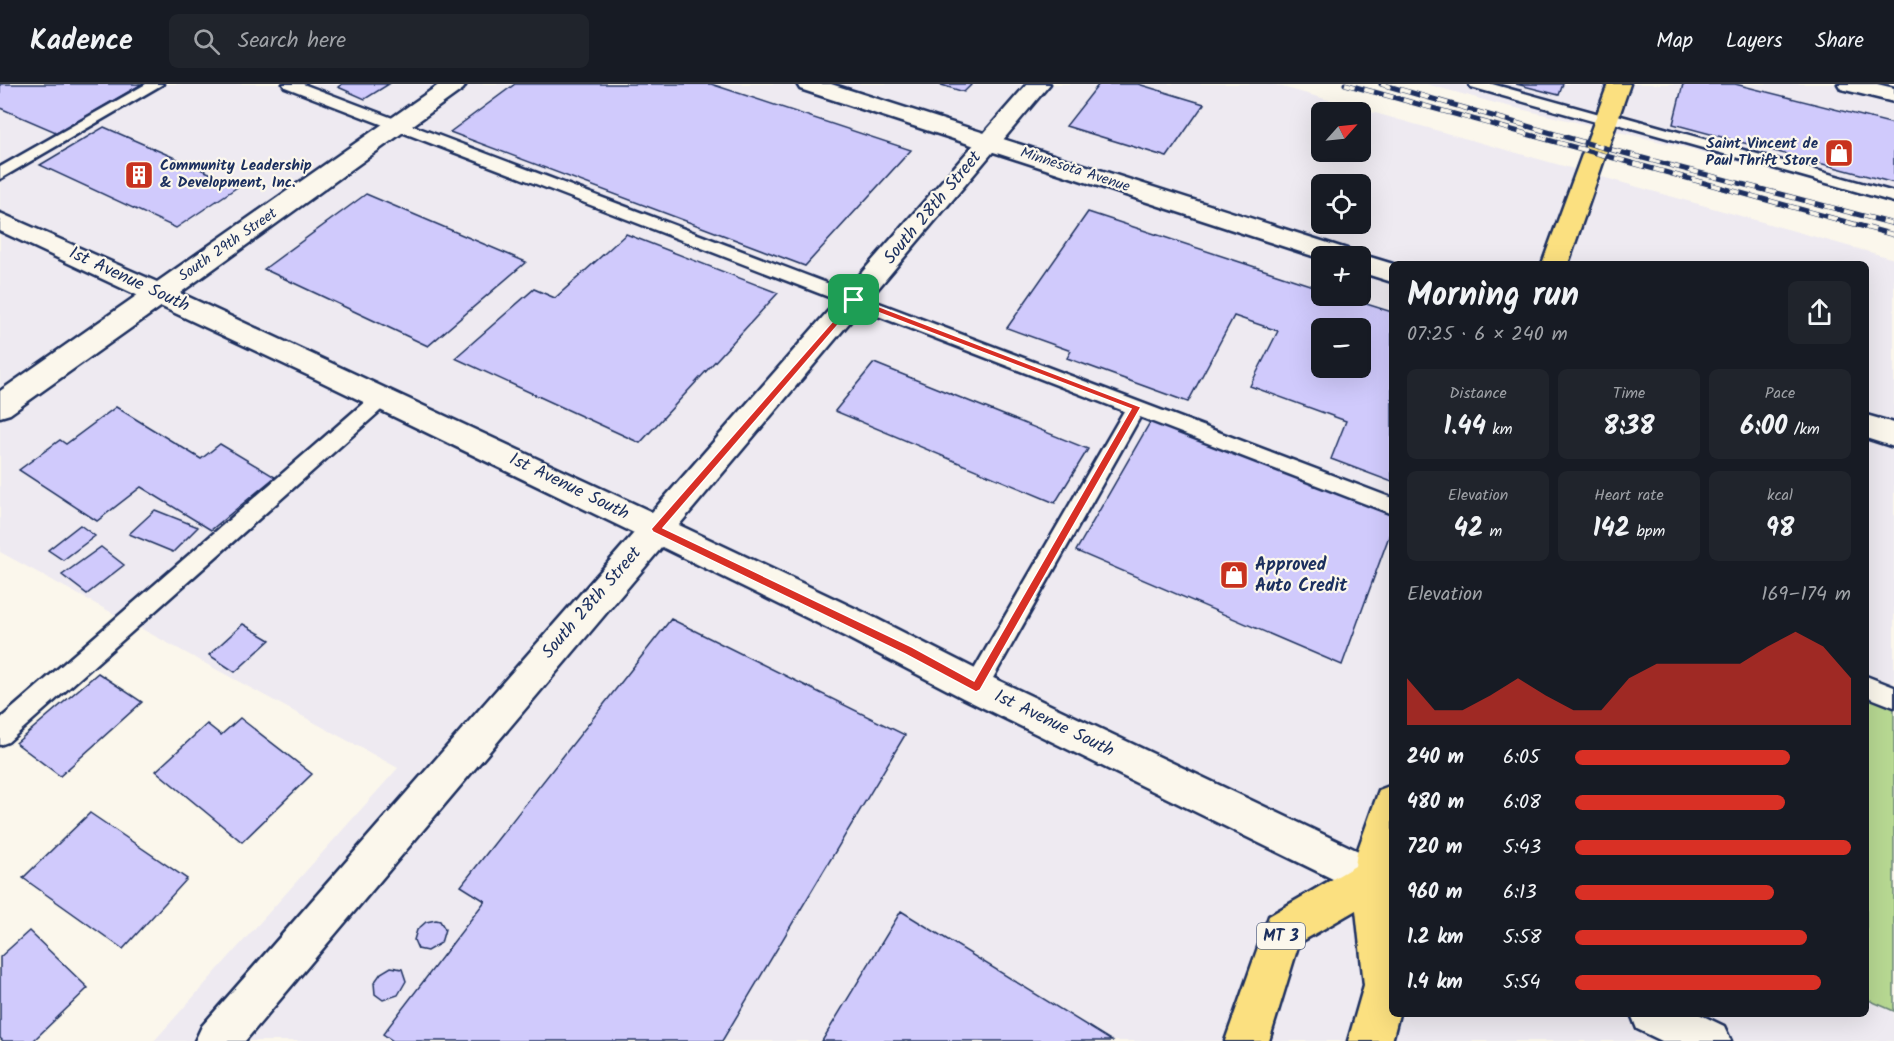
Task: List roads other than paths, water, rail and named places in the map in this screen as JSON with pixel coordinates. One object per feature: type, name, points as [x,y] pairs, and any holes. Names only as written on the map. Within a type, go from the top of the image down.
[{"type":"main road","points":[[1556,261],[1619,84]]},
{"type":"main road","points":[[1370,1041],[1385,985],[1383,883],[1377,852],[1389,812]]},
{"type":"main road","name":"MT 3","points":[[1247,1041],[1283,930],[1383,883]]},
{"type":"street","name":"South 29th Street","points":[[0,406],[455,84]]},
{"type":"street","name":"Minnesota Avenue","points":[[808,84],[1311,246]]},
{"type":"street","name":"South 28th Street","points":[[217,1041],[1039,84]]},
{"type":"street","points":[[1849,84],[1894,95]]},
{"type":"street","name":"1st Avenue South","points":[[0,222],[382,398],[909,651],[976,687],[1383,883]]},
{"type":"street","points":[[1371,266],[1389,272]]},
{"type":"street","points":[[1869,427],[1894,435]]},
{"type":"street","points":[[1658,1017],[1709,1041]]},
{"type":"lane","points":[[0,174],[156,84]]},
{"type":"lane","points":[[290,84],[1389,505]]},
{"type":"lane","points":[[1476,84],[1894,197]]},
{"type":"lane","points":[[0,734],[382,398]]},
{"type":"lane","points":[[976,687],[1137,407]]},
{"type":"lane","points":[[1869,687],[1894,697]]},
{"type":"railway","points":[[1345,84],[1894,235]]},
{"type":"railway","points":[[1381,84],[1597,146],[1894,224]]},
{"type":"place","name":"Saint Vincent de Paul Thrift Store","points":[[1839,153]]},
{"type":"place","name":"Community Leadership & Development, Inc.","points":[[139,175]]},
{"type":"place","name":"Approved Auto Credit","points":[[1234,575]]}]
